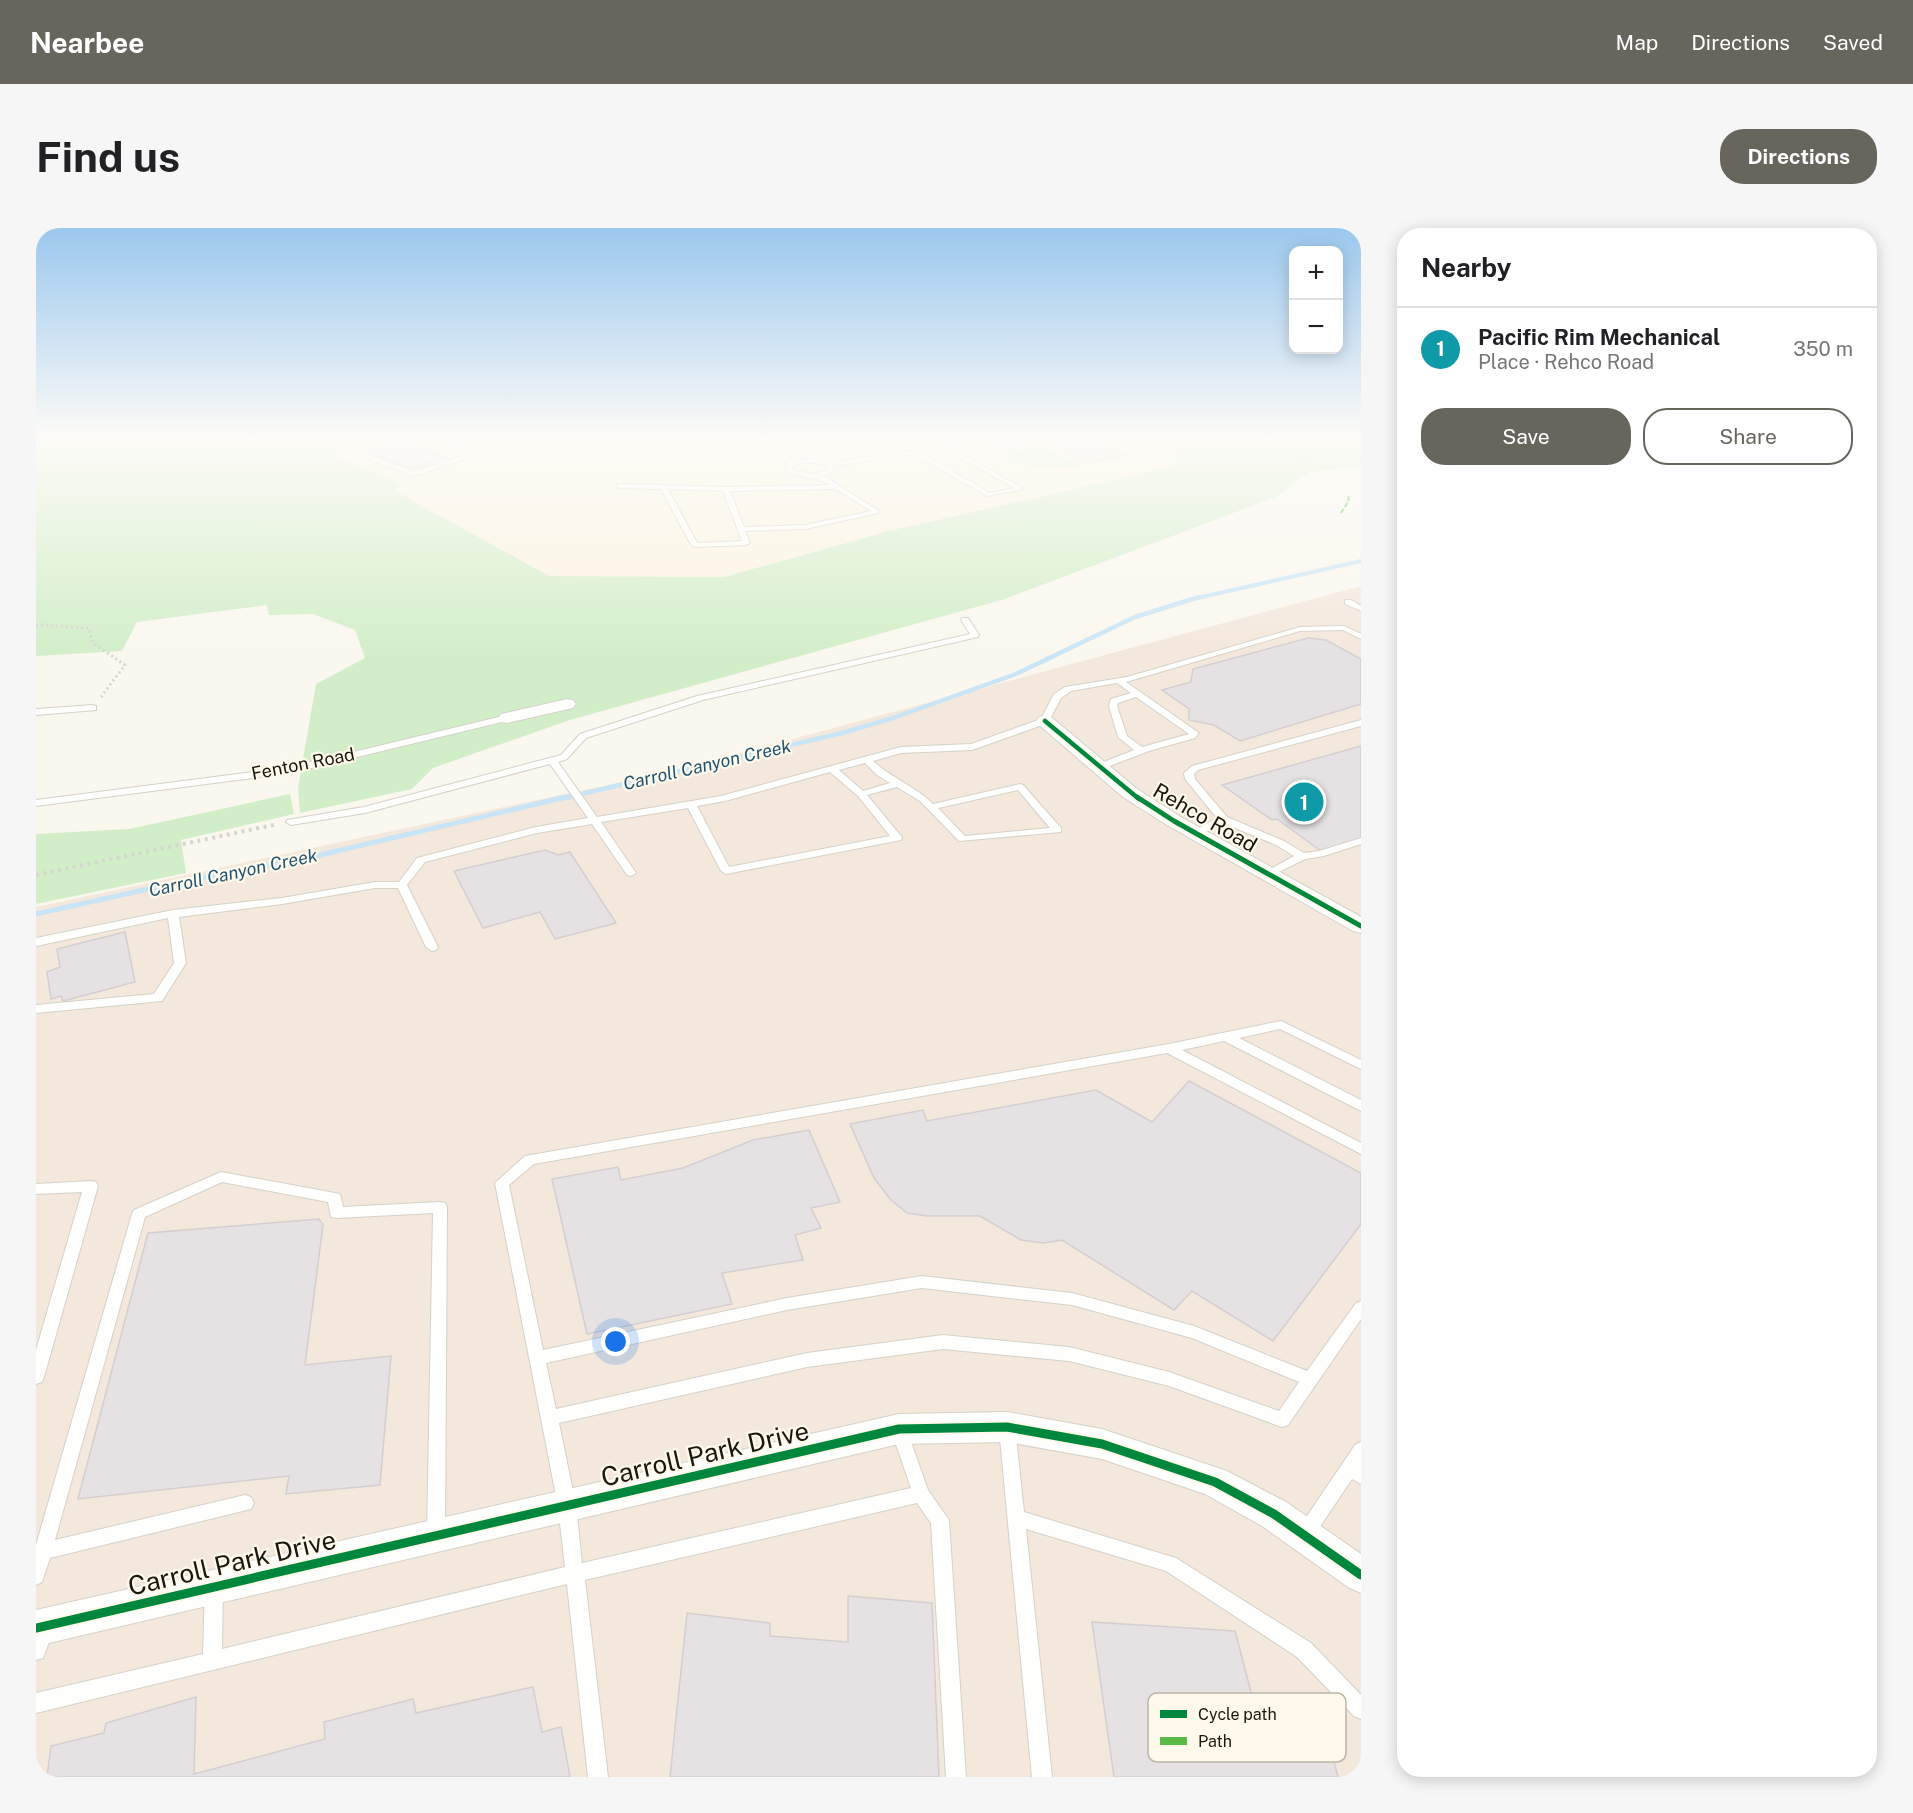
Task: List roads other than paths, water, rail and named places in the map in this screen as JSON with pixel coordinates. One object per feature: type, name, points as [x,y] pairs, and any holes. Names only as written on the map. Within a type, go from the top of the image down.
[{"type":"street","name":"Fenton Road","points":[[507,718],[567,704]]},
{"type":"street","name":"Rehco Road","points":[[1045,721],[1130,793],[1194,833],[1361,926]]},
{"type":"street","name":"Carroll Park Drive","points":[[40,1635],[214,1587],[898,1429],[1006,1427],[1102,1444],[1215,1482],[1274,1514],[1361,1575]]},
{"type":"lane","points":[[677,512],[695,545],[746,543],[735,512]]},
{"type":"lane","points":[[741,529],[805,527],[876,512]]},
{"type":"lane","points":[[1361,599],[1348,602],[1361,609]]},
{"type":"lane","points":[[291,822],[365,810],[564,757],[583,736],[700,698],[975,635],[965,620]]},
{"type":"lane","points":[[402,885],[421,860],[536,830],[722,800],[901,750],[972,747],[1045,721],[1057,696],[1068,689],[1118,680],[1300,629],[1344,628],[1361,637]]},
{"type":"lane","points":[[1100,767],[1141,751],[1192,736],[1194,733],[1118,680]]},
{"type":"lane","points":[[1136,694],[1114,701],[1113,706],[1123,737],[1141,751]]},
{"type":"lane","points":[[36,712],[93,708]]},
{"type":"lane","name":"Fenton Road","points":[[36,803],[253,775],[316,764],[507,718]]},
{"type":"lane","points":[[1302,855],[1223,819],[1190,779],[1189,773],[1195,768],[1361,723]]},
{"type":"lane","points":[[866,759],[880,773],[923,799],[931,807],[963,839],[1057,830],[1020,786],[931,807]]},
{"type":"lane","points":[[552,760],[631,873]]},
{"type":"lane","points":[[691,804],[726,871],[897,838],[861,794],[832,769]]},
{"type":"lane","points":[[861,794],[899,784]]},
{"type":"lane","points":[[1194,833],[1223,819]]},
{"type":"lane","points":[[1269,874],[1302,855],[1320,854],[1361,841]]},
{"type":"lane","points":[[36,942],[173,913],[282,901],[375,885],[402,885]]},
{"type":"lane","points":[[402,885],[432,946]]},
{"type":"lane","points":[[36,1009],[158,998],[180,963],[173,913]]},
{"type":"lane","points":[[598,1777],[567,1506],[502,1183],[530,1160],[1169,1048],[1281,1025],[1361,1065]]},
{"type":"lane","points":[[1227,1037],[1361,1106]]},
{"type":"lane","points":[[1169,1048],[1361,1149]]},
{"type":"lane","points":[[36,1576],[139,1214],[221,1177],[335,1198],[336,1213],[440,1207],[436,1536]]},
{"type":"lane","points":[[36,1189],[91,1186],[36,1377]]},
{"type":"lane","points":[[537,1358],[787,1304],[922,1282],[1072,1299],[1194,1332],[1311,1380]]},
{"type":"lane","points":[[549,1418],[807,1360],[943,1342],[1069,1354],[1169,1379],[1282,1420],[1361,1307]]},
{"type":"lane","points":[[1006,1427],[1042,1777]]},
{"type":"lane","points":[[898,1429],[921,1494],[940,1520],[956,1777]]},
{"type":"lane","points":[[1304,1535],[1355,1472],[1361,1450]]},
{"type":"lane","points":[[36,1703],[574,1574],[921,1494]]},
{"type":"lane","points":[[43,1551],[245,1503]]},
{"type":"lane","points":[[1017,1518],[1170,1564],[1304,1650],[1346,1693]]},
{"type":"lane","points":[[212,1661],[214,1587]]},
{"type":"lane","points":[[1346,1693],[1361,1709]]},
{"type":"waterway","name":"Carroll Canyon Creek","points":[[1193,599],[1361,561]]},
{"type":"waterway","name":"Carroll Canyon Creek","points":[[560,799],[842,733],[893,718],[1016,674],[1135,617],[1199,597]]},
{"type":"waterway","name":"Carroll Canyon Creek","points":[[36,914],[180,882],[299,860],[566,797]]},
{"type":"place","name":"Pacific Rim Mechanical","points":[[1304,802]]}]
